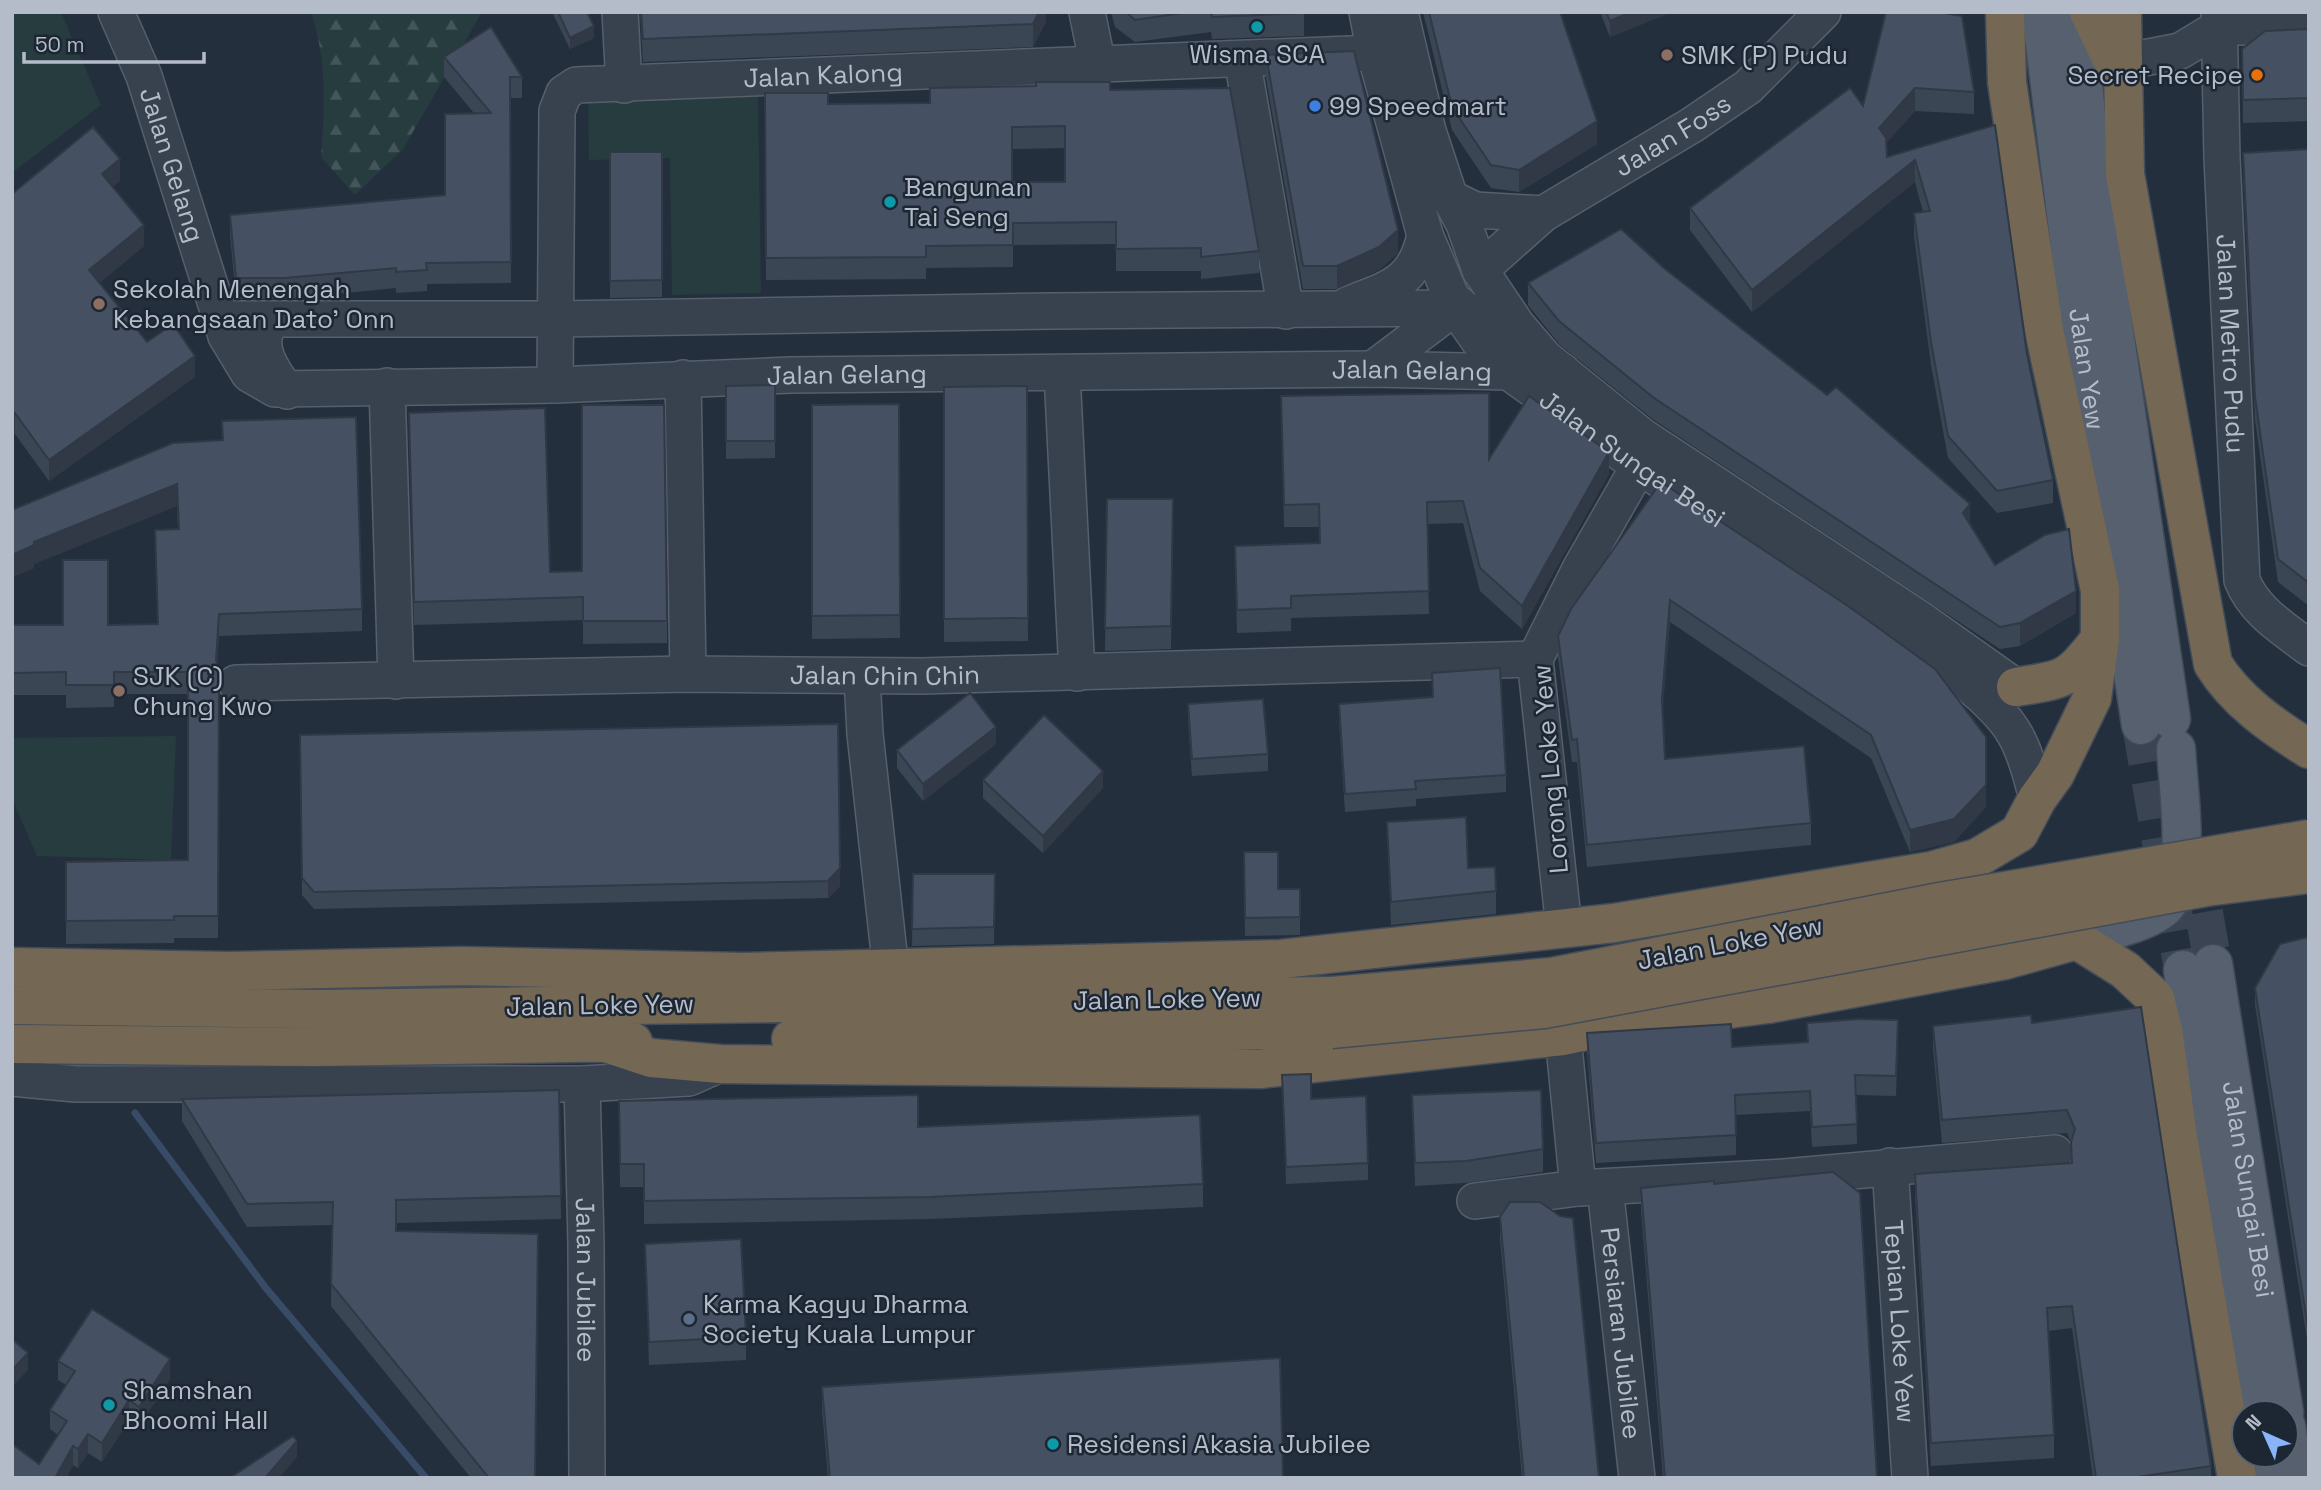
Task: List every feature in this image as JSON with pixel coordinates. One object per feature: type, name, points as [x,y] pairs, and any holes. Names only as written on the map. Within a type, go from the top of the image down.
[{"type":"highway","points":[[12,967],[228,971],[461,966],[743,972],[891,971],[1281,959],[1563,929],[1931,871],[1977,858],[2019,834],[2037,799],[2055,775],[2092,698],[2100,639],[2100,590],[2044,331],[2007,82],[2005,12]]},
{"type":"highway","points":[[2089,12],[2122,71]]},
{"type":"highway","points":[[2122,12],[2125,174],[2213,664],[2227,686],[2273,727],[2309,749]]},
{"type":"highway","points":[[2016,687],[2060,680],[2076,670],[2100,639]]},
{"type":"highway","name":"Jalan Loke Yew","points":[[12,1044],[314,1047],[606,1042],[1332,1012],[1552,977],[1940,902],[2309,839]]},
{"type":"highway","name":"Jalan Loke Yew","points":[[12,1005],[321,1009],[561,1006],[1332,1012],[1544,1009],[2206,887],[2309,874]]},
{"type":"highway","points":[[1746,900],[1771,911],[1789,934],[1793,944],[1791,984],[1768,1004]]},
{"type":"highway","points":[[606,1042],[651,1058],[720,1064],[1260,1069],[1563,1035],[1628,1022],[1768,1004],[2005,960],[2077,940],[2125,970],[2155,998],[2163,1030],[2178,1137],[2237,1478]]},
{"type":"highway","points":[[561,1006],[641,984],[743,972]]},
{"type":"main road","name":"Jalan Yew","points":[[2042,12],[2077,303],[2163,731]]},
{"type":"main road","name":"Jalan Yew","points":[[2077,12],[2091,174],[2163,731]]},
{"type":"main road","points":[[2077,940],[2153,915],[2167,905],[2180,871],[2163,731]]},
{"type":"main road","name":"Jalan Sungai Besi","points":[[2245,1399],[2198,967],[2281,1399]]},
{"type":"street","name":"Jalan Gelang","points":[[116,12],[144,76],[220,319],[234,352],[249,374],[263,384],[288,391],[387,386],[555,385],[683,378],[1373,369],[1509,372]]},
{"type":"street","points":[[620,12],[624,85]]},
{"type":"street","points":[[1087,12],[1098,66]]},
{"type":"street","name":"Jalan Sungai Besi","points":[[1367,12],[1375,53],[1401,138],[1425,236],[1456,308],[1479,341],[1509,372],[1639,466],[1967,683],[1992,704],[2021,742],[2037,799]]},
{"type":"street","name":"Jalan Sungai Besi","points":[[1400,12],[1428,131],[1450,198],[1464,224],[1480,270],[1517,325],[1545,358],[1642,436],[1917,617],[2016,687]]},
{"type":"street","name":"Jalan Foss","points":[[1480,270],[1543,214],[1692,125],[1748,87],[1824,12]]},
{"type":"street","points":[[2122,71],[2180,51],[2212,17],[2309,27]]},
{"type":"street","name":"Jalan Metro Pudu","points":[[2212,17],[2222,158],[2242,580],[2249,597],[2263,612],[2309,648]]},
{"type":"street","name":"Jalan Kalong","points":[[555,385],[557,111],[564,93],[576,85],[1375,53]]},
{"type":"street","points":[[1242,59],[1286,311]]},
{"type":"street","points":[[1450,198],[1475,210],[1543,214]]},
{"type":"street","points":[[1373,369],[1456,308],[1469,276],[1454,227],[1450,198]]},
{"type":"street","points":[[1329,312],[1399,282],[1416,267],[1425,236]]},
{"type":"street","points":[[220,319],[556,319],[1053,311],[1329,312],[1456,308],[1482,315],[1541,364],[1562,371]]},
{"type":"street","points":[[272,320],[263,338],[265,354],[272,372],[288,391]]},
{"type":"street","points":[[1062,373],[1077,673]]},
{"type":"street","points":[[683,378],[688,674]]},
{"type":"street","points":[[387,386],[396,681]]},
{"type":"street","name":"Lorong Loke Yew","points":[[1563,929],[1535,659],[1580,569],[1639,466]]},
{"type":"street","name":"Jalan Chin Chin","points":[[236,683],[688,674],[862,677],[1535,659]]},
{"type":"street","points":[[862,677],[865,734],[891,971]]},
{"type":"street","name":"Persiaran Jubilee","points":[[1563,1035],[1591,1188],[1637,1478]]},
{"type":"street","points":[[12,1078],[76,1084],[582,1084],[689,1078],[720,1064]]},
{"type":"street","name":"Jalan Jubilee","points":[[582,1084],[587,1256],[587,1478]]},
{"type":"street","points":[[1475,1201],[1591,1188],[1784,1177],[2054,1153]]},
{"type":"street","name":"Tepian Loke Yew","points":[[1890,1166],[1910,1478]]},
{"type":"green space","points":[[12,12],[61,12],[101,105],[12,173]]},
{"type":"green space","points":[[311,12],[482,12],[403,149],[355,195],[321,157],[324,84],[320,48]]},
{"type":"green space","points":[[758,92],[761,293],[672,295],[670,158],[589,160],[588,97]]},
{"type":"green space","points":[[176,736],[171,860],[37,856],[12,799],[12,738]]},
{"type":"building","points":[[558,12],[587,12],[594,26],[570,38]]},
{"type":"building","points":[[641,12],[1039,12],[1033,24],[643,39]]},
{"type":"building","points":[[1126,12],[1189,12],[1135,20]]},
{"type":"building","points":[[1211,12],[1304,12],[1304,13],[1212,17]]},
{"type":"building","points":[[1429,12],[1560,12],[1597,121],[1519,170],[1491,165],[1452,107]]},
{"type":"building","points":[[1606,12],[1631,12],[1610,21]]},
{"type":"building","points":[[1886,12],[1938,12],[1962,16],[1974,92],[1915,88],[1879,128],[1886,138],[1887,157],[1995,125],[2027,354],[2053,480],[1997,491],[1948,436],[1931,342],[1914,213],[1930,211],[1915,160],[1752,290],[1690,208],[1850,88],[1863,106]]},
{"type":"building","points":[[491,27],[522,77],[510,77],[511,262],[426,263],[427,270],[396,272],[396,268],[284,278],[236,278],[230,215],[445,195],[445,114],[491,113],[444,57]]},
{"type":"building","points":[[2309,29],[2309,98],[2243,100],[2242,49],[2265,31]]},
{"type":"building","points":[[1354,51],[1398,230],[1379,247],[1337,266],[1303,266],[1266,55]]},
{"type":"building","points":[[1036,82],[1110,82],[1110,90],[1230,88],[1259,251],[1201,257],[1201,248],[1116,249],[1116,222],[1013,223],[1013,245],[926,246],[926,257],[766,258],[765,93],[828,93],[828,104],[930,103],[930,88],[1036,86]],"holes":[[[1065,126],[1065,182],[1012,182],[1012,127]]]},
{"type":"building","name":"Sekolah Menengah Kebangsaan Dato' Onn","points":[[93,127],[120,159],[102,174],[144,225],[89,270],[147,342],[173,324],[195,356],[49,460],[15,413],[12,415],[12,194]]},
{"type":"building","points":[[2309,149],[2309,583],[2278,559],[2255,397],[2243,153]]},
{"type":"building","points":[[610,152],[662,152],[662,280],[610,281]]},
{"type":"building","points":[[1621,229],[1665,269],[1827,395],[1836,387],[1970,504],[1963,513],[1995,565],[2045,535],[2069,529],[2076,591],[2020,623],[2000,627],[1654,398],[1559,321],[1528,283]]},
{"type":"building","points":[[775,385],[775,441],[726,441],[726,386]]},
{"type":"building","points":[[1027,386],[1028,618],[944,619],[944,387]]},
{"type":"building","points":[[1489,393],[1489,459],[1529,396],[1609,452],[1522,606],[1480,568],[1463,501],[1427,502],[1429,591],[1291,596],[1291,608],[1237,610],[1235,546],[1320,543],[1319,504],[1284,505],[1281,396]]},
{"type":"building","points":[[899,404],[900,615],[812,616],[812,405]]},
{"type":"building","points":[[582,405],[664,405],[667,621],[583,621],[583,597],[414,602],[409,413],[545,408],[550,572],[582,571]]},
{"type":"building","points":[[356,417],[362,609],[219,614],[216,660],[219,671],[218,916],[174,916],[174,920],[66,921],[66,862],[188,860],[188,672],[114,672],[114,685],[66,685],[66,672],[12,673],[12,625],[63,625],[63,560],[108,560],[108,625],[158,624],[155,530],[179,529],[177,484],[34,542],[34,545],[12,555],[12,510],[173,443],[223,440],[222,421]]},
{"type":"building","points":[[1661,482],[1848,606],[1935,669],[1986,737],[1986,785],[1954,819],[1910,830],[1871,735],[1670,600],[1662,699],[1665,759],[1804,746],[1811,823],[1587,845],[1577,739],[1572,740],[1558,636],[1571,609]]},
{"type":"building","points":[[1107,499],[1173,499],[1171,626],[1105,628]]},
{"type":"building","points":[[1500,668],[1506,775],[1415,781],[1416,789],[1345,794],[1339,704],[1433,697],[1432,673]]},
{"type":"building","points":[[970,693],[996,727],[923,784],[897,750]]},
{"type":"building","points":[[1263,699],[1268,754],[1192,759],[1188,704]]},
{"type":"building","points":[[1044,715],[1103,771],[1043,836],[983,780]]},
{"type":"building","points":[[838,724],[840,868],[828,881],[314,892],[302,878],[300,735]]},
{"type":"building","points":[[1466,817],[1468,868],[1495,867],[1496,891],[1391,902],[1387,822]]},
{"type":"building","points":[[1244,852],[1278,852],[1278,889],[1300,889],[1300,917],[1245,918]]},
{"type":"building","points":[[913,874],[995,874],[994,927],[912,929]]},
{"type":"building","points":[[2309,937],[2309,1335],[2255,988],[2280,944]]},
{"type":"building","points":[[2141,1007],[2211,1466],[2131,1478],[2096,1478],[2072,1306],[2047,1308],[2054,1435],[1931,1443],[1915,1174],[2072,1163],[2071,1142],[2075,1129],[2067,1110],[1942,1120],[1933,1026],[2031,1015],[2032,1023]]},
{"type":"building","points":[[1859,1019],[1898,1020],[1896,1076],[1855,1075],[1857,1124],[1812,1127],[1810,1091],[1735,1095],[1736,1135],[1596,1143],[1587,1033],[1731,1024],[1732,1047],[1808,1042],[1807,1023]]},
{"type":"building","points":[[1311,1074],[1311,1099],[1366,1096],[1368,1163],[1286,1167],[1282,1075]]},
{"type":"building","points":[[559,1090],[561,1196],[396,1200],[396,1231],[538,1234],[535,1478],[489,1478],[331,1284],[333,1202],[247,1204],[182,1099]]},
{"type":"building","points":[[1541,1090],[1543,1149],[1466,1161],[1415,1163],[1412,1095]]},
{"type":"building","points":[[918,1095],[918,1127],[1200,1115],[1203,1184],[930,1197],[644,1201],[644,1164],[620,1164],[619,1101]]},
{"type":"building","points":[[1833,1172],[1860,1193],[1877,1478],[1665,1478],[1641,1188]]},
{"type":"building","points":[[1510,1202],[1540,1202],[1560,1216],[1573,1218],[1599,1478],[1524,1478],[1500,1217]]},
{"type":"building","points":[[741,1239],[746,1337],[649,1342],[645,1244]]},
{"type":"building","name":"Shamshan Bhoomi Hall","points":[[92,1309],[170,1359],[139,1407],[129,1400],[102,1443],[88,1434],[78,1449],[73,1446],[55,1478],[12,1478],[12,1444],[39,1464],[67,1421],[50,1410],[75,1371],[58,1361]]},
{"type":"building","points":[[12,1339],[28,1353],[12,1370]]},
{"type":"building","name":"Residensi Akasia Jubilee","points":[[1280,1358],[1283,1478],[830,1478],[822,1387]]},
{"type":"building","points":[[293,1436],[297,1441],[265,1478],[230,1478]]},
{"type":"waterway","points":[[135,1113],[265,1287],[426,1478]]},
{"type":"tunnel","points":[[2141,725],[2183,970]]},
{"type":"tunnel","points":[[2194,856],[2213,964]]},
{"type":"place","name":"Wisma SCA","points":[[1257,27]]},
{"type":"place","name":"SMK (P) Pudu","points":[[1667,55]]},
{"type":"place","name":"Secret Recipe","points":[[2257,75]]},
{"type":"place","name":"99 Speedmart","points":[[1315,106]]},
{"type":"place","name":"Bangunan Tai Seng","points":[[890,202]]},
{"type":"place","name":"Sekolah Menengah Kebangsaan Dato' Onn","points":[[99,304]]},
{"type":"place","name":"SJK (C) Chung Kwo","points":[[119,691]]},
{"type":"place","name":"Karma Kagyu Dharma Society Kuala Lumpur","points":[[689,1319]]},
{"type":"place","name":"Shamshan Bhoomi Hall","points":[[109,1405]]},
{"type":"place","name":"Residensi Akasia Jubilee","points":[[1053,1444]]}]
